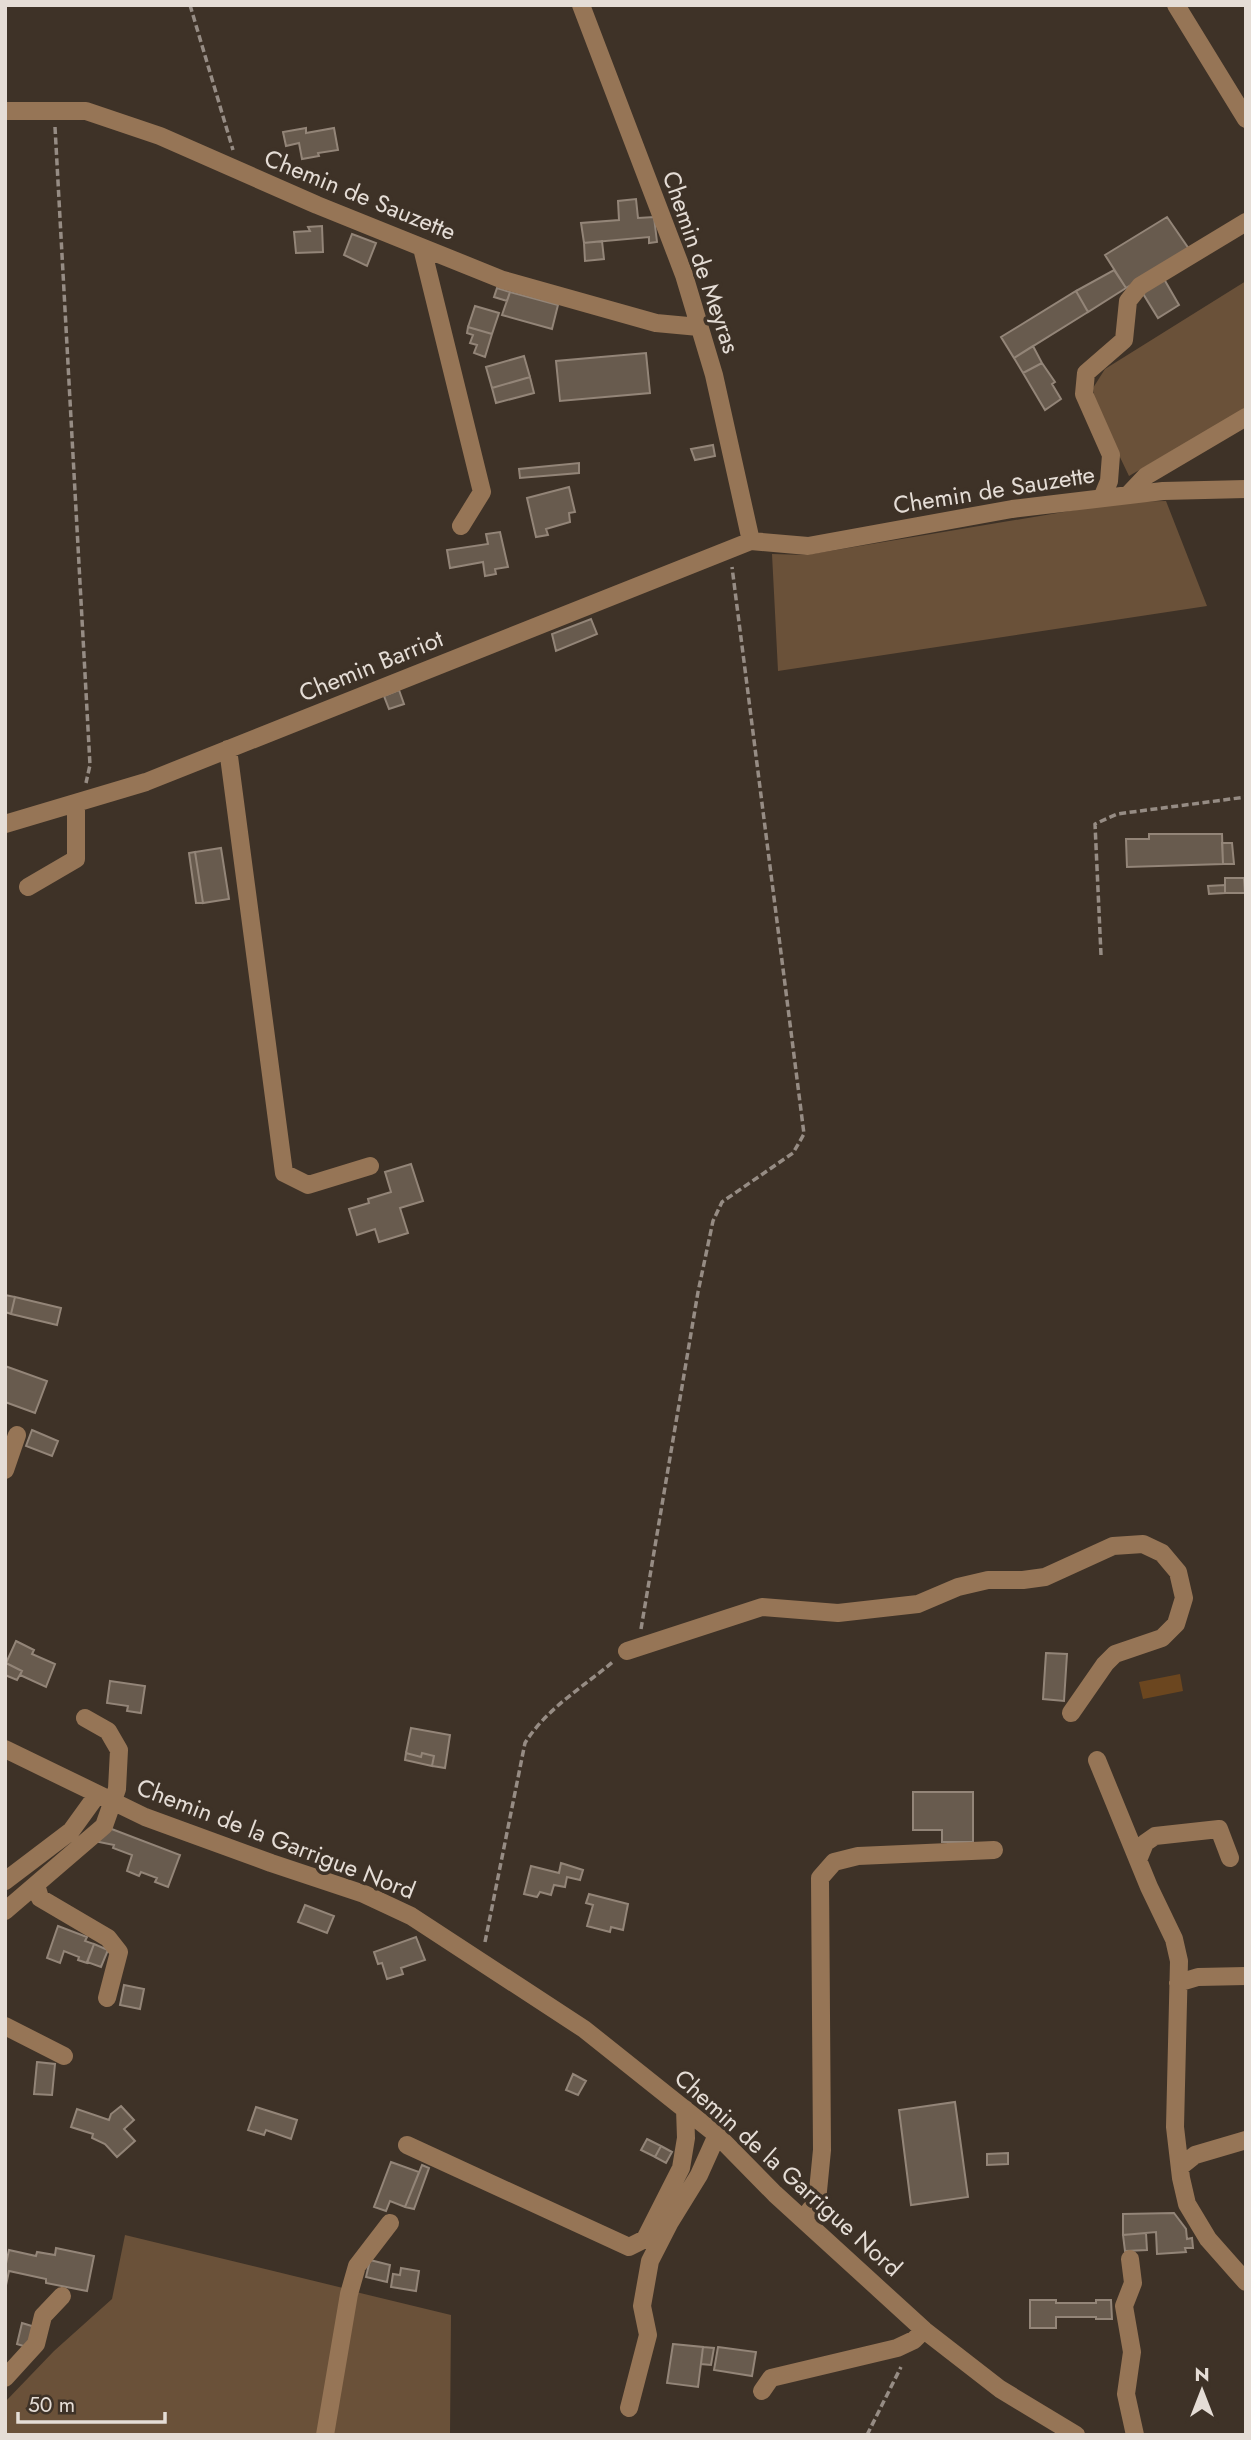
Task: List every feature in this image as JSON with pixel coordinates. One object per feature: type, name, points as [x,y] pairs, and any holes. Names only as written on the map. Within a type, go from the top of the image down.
[{"type":"street","name":"Chemin de Meyras","points":[[582,5],[684,275],[714,375],[751,541]]},
{"type":"street","points":[[1176,5],[1246,119]]},
{"type":"street","name":"Chemin de Sauzette","points":[[5,111],[86,111],[148,132],[503,280],[656,323],[699,327]]},
{"type":"street","points":[[1102,498],[1109,481],[1111,455],[1084,394],[1086,373],[1124,340],[1128,300],[1140,286],[1246,222]]},
{"type":"street","points":[[422,248],[482,492],[461,526]]},
{"type":"street","points":[[1128,495],[1146,476],[1246,417]]},
{"type":"street","name":"Chemin de Sauzette","points":[[751,541],[808,546],[1012,509],[1163,491],[1246,489]]},
{"type":"street","name":"Chemin Barriot","points":[[5,824],[146,782],[751,541]]},
{"type":"street","points":[[228,748],[284,1173],[308,1185],[370,1166]]},
{"type":"street","points":[[28,887],[76,859],[76,804]]},
{"type":"street","points":[[5,1470],[17,1435]]},
{"type":"street","points":[[627,1651],[762,1607],[838,1613],[918,1604],[958,1587],[988,1580],[1045,1577],[1112,1546],[1143,1544],[1162,1553],[1178,1572],[1184,1598],[1176,1624],[1162,1638],[1115,1654],[1071,1713]]},
{"type":"street","points":[[5,1911],[104,1826],[114,1802],[119,1750],[108,1731],[85,1718]]},
{"type":"street","name":"Chemin de la Garrigue Nord","points":[[5,1749],[145,1817],[364,1894],[411,1916],[584,2029],[717,2135],[919,2335],[1076,2435]]},
{"type":"street","points":[[1097,1760],[1174,1939],[1179,1961],[1175,2126],[1187,2204],[1208,2239],[1246,2282]]},
{"type":"street","points":[[5,1881],[71,1831],[97,1795]]},
{"type":"street","points":[[1138,1860],[1144,1843],[1155,1836],[1219,1829],[1230,1858]]},
{"type":"street","points":[[803,2219],[817,2201],[822,2150],[820,1878],[834,1862],[858,1856],[994,1850]]},
{"type":"street","points":[[36,1885],[40,1898],[108,1938],[119,1952],[107,1997]]},
{"type":"street","points":[[1178,1983],[1198,1977],[1246,1976]]},
{"type":"street","points":[[5,2026],[64,2056]]},
{"type":"street","points":[[407,2146],[629,2247],[645,2239],[681,2168],[686,2138],[685,2109]]},
{"type":"street","points":[[629,2408],[648,2336],[642,2306],[650,2261],[699,2175],[717,2135]]},
{"type":"street","points":[[1180,2167],[1195,2155],[1246,2140]]},
{"type":"street","points":[[325,2435],[349,2294],[357,2266],[390,2223]]},
{"type":"street","points":[[1130,2259],[1133,2283],[1124,2306],[1132,2353],[1126,2394],[1135,2435]]},
{"type":"street","points":[[5,2378],[36,2344],[43,2316],[62,2296]]},
{"type":"street","points":[[762,2391],[771,2378],[897,2348],[919,2335]]},
{"type":"path","points":[[190,5],[233,147],[233,169]]},
{"type":"path","points":[[53,110],[58,146],[90,765],[76,804]]},
{"type":"path","points":[[474,1957],[484,1948],[525,1744],[535,1726],[550,1712],[627,1651],[641,1628],[698,1292],[713,1221],[722,1202],[793,1153],[804,1133],[730,549]]},
{"type":"path","points":[[1101,955],[1095,824],[1117,814],[1246,797]]},
{"type":"path","points":[[867,2435],[919,2335]]},
{"type":"shaded area","points":[[1246,281],[1246,408],[1129,476],[1095,405],[1093,388],[1105,369]]},
{"type":"shaded area","points":[[1166,501],[1207,606],[778,671],[772,554],[806,555],[1123,502]]},
{"type":"shaded area","points":[[1180,1674],[1183,1691],[1143,1699],[1139,1682]]},
{"type":"shaded area","points":[[125,2235],[343,2288],[318,2435],[5,2435],[5,2402],[54,2351],[112,2299]]},
{"type":"shaded area","points":[[356,2292],[451,2315],[450,2435],[332,2435]]},
{"type":"building","points":[[306,128],[306,133],[334,128],[338,150],[302,159],[299,143],[286,146],[283,132]]},
{"type":"building","points":[[636,199],[638,218],[654,217],[657,242],[649,243],[649,237],[584,243],[581,223],[619,220],[618,201]]},
{"type":"building","points":[[1167,217],[1189,249],[1126,288],[1105,255]]},
{"type":"building","points":[[322,226],[323,252],[296,253],[294,232],[310,231],[308,227]]},
{"type":"building","points":[[352,234],[376,243],[367,266],[344,255]]},
{"type":"building","points":[[602,241],[604,259],[585,261],[584,243]]},
{"type":"building","points":[[1114,270],[1126,288],[1088,312],[1076,291]]},
{"type":"building","points":[[1164,279],[1179,305],[1158,318],[1142,292]]},
{"type":"building","points":[[497,288],[510,292],[507,301],[494,297]]},
{"type":"building","points":[[1076,291],[1088,312],[1014,358],[1001,337]]},
{"type":"building","points":[[510,292],[558,305],[552,329],[502,315]]},
{"type":"building","points":[[475,306],[499,313],[492,334],[468,327]]},
{"type":"building","points":[[468,327],[492,334],[485,357],[474,353],[477,345],[470,343],[473,335],[467,333]]},
{"type":"building","points":[[1033,346],[1042,363],[1023,373],[1014,358]]},
{"type":"building","points":[[646,353],[650,393],[560,401],[556,361]]},
{"type":"building","points":[[524,356],[530,377],[492,388],[486,367]]},
{"type":"building","points":[[1042,363],[1055,382],[1052,384],[1061,399],[1045,410],[1023,373]]},
{"type":"building","points":[[530,377],[534,393],[496,403],[492,388]]},
{"type":"building","points":[[713,445],[715,456],[695,460],[691,449]]},
{"type":"building","points":[[579,463],[579,473],[520,478],[519,469]]},
{"type":"building","points":[[569,487],[575,512],[569,513],[570,522],[546,529],[548,535],[536,537],[527,498]]},
{"type":"building","points":[[500,532],[508,567],[495,569],[496,574],[485,576],[483,562],[450,568],[447,550],[488,544],[486,534]]},
{"type":"building","points":[[591,619],[597,634],[556,651],[552,634]]},
{"type":"building","points":[[399,690],[404,704],[389,709],[384,696]]},
{"type":"building","points":[[1149,834],[1222,834],[1223,864],[1127,867],[1126,839],[1149,839]]},
{"type":"building","points":[[1222,843],[1232,843],[1234,864],[1223,864]]},
{"type":"building","points":[[221,848],[229,899],[203,903],[195,852]]},
{"type":"building","points":[[195,852],[203,903],[196,903],[189,853]]},
{"type":"building","points":[[1225,878],[1244,878],[1245,893],[1225,893]]},
{"type":"building","points":[[1225,885],[1225,893],[1209,894],[1208,886]]},
{"type":"building","points":[[411,1164],[423,1201],[400,1208],[408,1233],[379,1242],[375,1229],[357,1235],[349,1209],[369,1203],[368,1199],[391,1192],[385,1172]]},
{"type":"building","points":[[5,1295],[15,1297],[11,1314],[5,1312]]},
{"type":"building","points":[[15,1297],[61,1308],[57,1325],[11,1314]]},
{"type":"building","points":[[5,1366],[47,1381],[35,1413],[5,1402]]},
{"type":"building","points":[[32,1430],[58,1441],[52,1456],[26,1446]]},
{"type":"building","points":[[16,1641],[34,1650],[32,1654],[55,1664],[46,1687],[20,1675],[22,1671],[6,1663]]},
{"type":"building","points":[[1046,1653],[1067,1654],[1064,1701],[1043,1699]]},
{"type":"building","points":[[6,1663],[22,1671],[17,1680],[5,1675]]},
{"type":"building","points":[[110,1681],[145,1686],[141,1713],[127,1711],[128,1706],[107,1703]]},
{"type":"building","points":[[411,1728],[450,1735],[445,1768],[432,1766],[434,1756],[422,1753],[421,1757],[406,1753]]},
{"type":"building","points":[[406,1753],[421,1757],[422,1753],[434,1756],[432,1766],[405,1760]]},
{"type":"building","points":[[913,1792],[973,1792],[973,1842],[942,1842],[942,1830],[913,1830]]},
{"type":"building","points":[[109,1828],[180,1855],[168,1887],[155,1882],[157,1878],[141,1872],[139,1876],[127,1871],[132,1855],[113,1848],[114,1845],[94,1841]]},
{"type":"building","points":[[561,1863],[583,1870],[580,1880],[567,1877],[565,1887],[554,1885],[551,1895],[540,1892],[537,1897],[524,1894],[531,1866],[559,1873]]},
{"type":"building","points":[[589,1894],[628,1904],[623,1930],[611,1927],[610,1932],[587,1926],[593,1905],[586,1903]]},
{"type":"building","points":[[305,1905],[334,1916],[327,1933],[298,1922]]},
{"type":"building","points":[[58,1926],[87,1937],[85,1941],[94,1944],[87,1963],[64,1951],[60,1963],[47,1958]]},
{"type":"building","points":[[416,1937],[425,1960],[401,1968],[403,1974],[387,1979],[382,1963],[378,1964],[374,1952]]},
{"type":"building","points":[[94,1944],[108,1950],[101,1967],[87,1962]]},
{"type":"building","points":[[124,1985],[144,1989],[140,2009],[120,2005]]},
{"type":"building","points":[[37,2062],[55,2064],[52,2095],[34,2094]]},
{"type":"building","points":[[573,2074],[586,2081],[578,2095],[566,2090]]},
{"type":"building","points":[[955,2102],[968,2197],[911,2205],[899,2110]]},
{"type":"building","points":[[121,2106],[134,2120],[124,2129],[135,2141],[117,2157],[105,2144],[92,2138],[93,2134],[71,2127],[77,2109],[109,2120],[111,2114]]},
{"type":"building","points":[[256,2107],[297,2120],[291,2139],[266,2130],[264,2135],[248,2130]]},
{"type":"building","points":[[647,2139],[661,2146],[655,2157],[641,2150]]},
{"type":"building","points":[[661,2146],[672,2152],[666,2163],[655,2157]]},
{"type":"building","points":[[1008,2153],[1008,2164],[987,2165],[987,2154]]},
{"type":"building","points":[[391,2162],[419,2172],[405,2207],[390,2201],[386,2211],[374,2207]]},
{"type":"building","points":[[422,2165],[429,2168],[414,2209],[405,2207]]},
{"type":"building","points":[[1174,2213],[1186,2229],[1187,2239],[1192,2238],[1193,2248],[1185,2248],[1186,2252],[1157,2254],[1156,2232],[1123,2235],[1123,2214]]},
{"type":"building","points":[[1146,2233],[1147,2250],[1125,2251],[1123,2235]]},
{"type":"building","points":[[56,2248],[94,2256],[87,2291],[46,2283],[46,2279],[9,2271],[5,2290],[5,2268],[9,2250],[36,2256],[37,2252],[55,2255]]},
{"type":"building","points":[[370,2260],[390,2265],[387,2282],[366,2277]]},
{"type":"building","points":[[401,2268],[419,2271],[416,2291],[391,2287],[393,2274],[400,2275]]},
{"type":"building","points":[[1030,2300],[1096,2303],[1096,2300],[1111,2300],[1112,2319],[1056,2317],[1056,2328],[1030,2328]]},
{"type":"building","points":[[22,2323],[35,2327],[30,2348],[17,2344]]},
{"type":"building","points":[[673,2344],[703,2347],[698,2387],[667,2383]]},
{"type":"building","points":[[703,2347],[714,2348],[711,2365],[701,2364]]},
{"type":"building","points":[[718,2347],[756,2352],[752,2376],[714,2370]]}]
